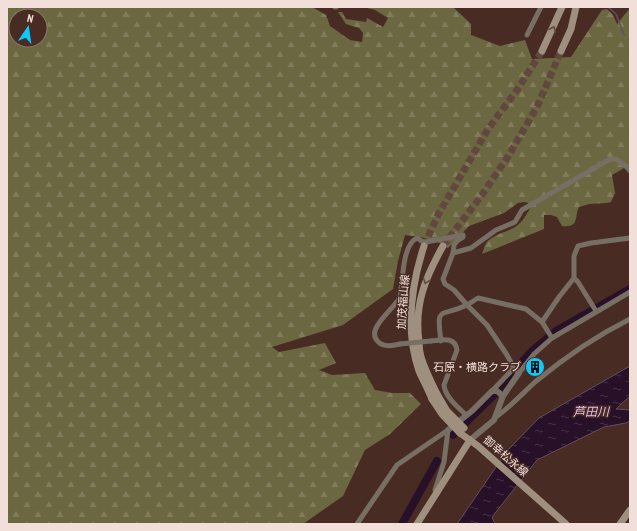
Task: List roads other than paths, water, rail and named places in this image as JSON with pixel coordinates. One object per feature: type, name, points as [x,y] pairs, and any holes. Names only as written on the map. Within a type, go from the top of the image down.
[{"type":"main road","points":[[542,51],[562,7]]},
{"type":"main road","points":[[562,51],[571,29],[576,7]]},
{"type":"main road","name":"加茂福山線","points":[[424,246],[417,267],[411,314],[414,354],[419,371],[434,396],[470,440]]},
{"type":"main road","name":"加茂福山線","points":[[434,396],[421,356],[418,334],[418,315],[420,296],[426,280],[443,246]]},
{"type":"main road","name":"御幸松永線","points":[[417,524],[470,440],[566,524]]},
{"type":"main road","points":[[620,524],[630,510]]},
{"type":"street","points":[[527,34],[541,7]]},
{"type":"street","points":[[452,253],[471,248],[496,230],[515,222],[522,210],[610,160],[616,159],[630,169]]},
{"type":"street","points":[[466,415],[455,405],[445,390],[444,385],[457,350],[454,342],[450,340],[441,340],[384,345],[379,343],[374,336],[379,322],[400,297],[406,255],[414,240],[417,238],[423,242],[426,242],[463,235],[463,237],[454,245],[443,279],[445,284],[454,290],[487,326],[516,370]]},
{"type":"street","points":[[542,322],[559,296],[574,278],[574,256],[578,246],[602,241],[630,238]]},
{"type":"street","points":[[574,278],[596,311]]},
{"type":"street","points":[[357,524],[397,465],[448,430],[466,415],[492,390],[534,354],[551,336],[630,292]]},
{"type":"street","points":[[441,340],[438,320],[439,316],[442,313],[459,309],[478,298],[526,309],[542,322],[551,336]]},
{"type":"street","points":[[470,440],[491,423],[535,382],[565,359],[596,338],[630,319]]},
{"type":"street","points":[[496,417],[503,396],[516,370]]},
{"type":"street","points":[[492,390],[497,391],[503,396]]},
{"type":"street","points":[[437,494],[435,490],[444,462],[448,430]]},
{"type":"water","name":"芦田川","points":[[630,366],[630,396],[616,409],[630,410],[630,421],[604,427],[537,460],[492,517],[495,524],[457,524],[507,451],[539,418]]},
{"type":"waterway","points":[[608,7],[616,14],[624,35]]},
{"type":"waterway","points":[[518,367],[532,351],[556,331],[630,289]]},
{"type":"waterway","points":[[500,389],[511,376]]},
{"type":"waterway","points":[[453,435],[494,395]]},
{"type":"waterway","points":[[402,524],[437,461]]},
{"type":"tunnel","points":[[424,246],[438,215],[488,129],[517,90],[542,51]]},
{"type":"tunnel","points":[[443,246],[482,195],[509,155],[538,105],[561,51]]},
{"type":"place","name":"石原・横路クラブ","points":[[535,367]]}]
